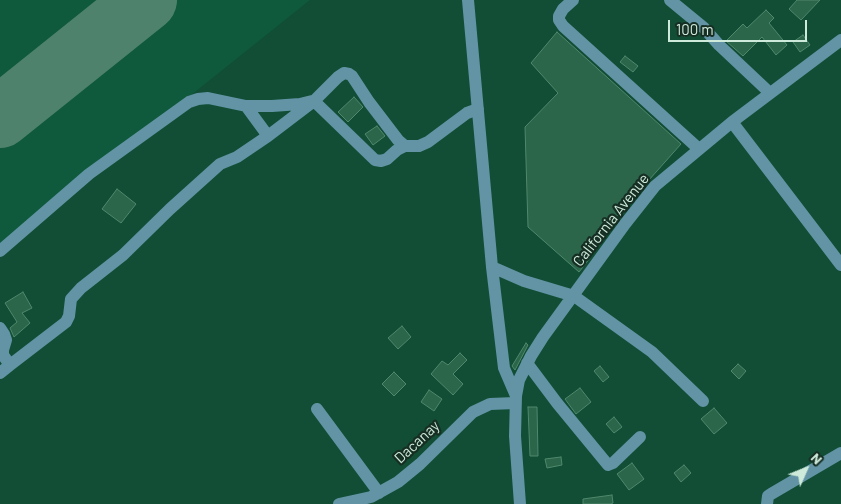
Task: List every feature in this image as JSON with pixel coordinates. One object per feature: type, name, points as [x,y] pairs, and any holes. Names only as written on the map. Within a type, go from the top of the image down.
[{"type":"street","points":[[468,0],[492,267],[504,368],[515,400],[515,436],[520,504]]},
{"type":"street","points":[[572,0],[559,16],[563,26],[699,149]]},
{"type":"street","points":[[670,0],[704,28],[719,45],[770,93]]},
{"type":"street","name":"California Avenue","points":[[515,400],[519,380],[543,337],[655,186],[732,122],[841,40]]},
{"type":"street","points":[[0,328],[6,340],[3,350],[5,369],[66,322],[69,316],[71,299],[74,295],[122,255],[220,164],[237,157],[268,136],[314,101],[338,77],[344,74],[352,76],[369,102],[398,140],[405,146]]},
{"type":"street","points":[[0,251],[89,174],[189,102],[208,98],[246,106],[290,105],[314,101]]},
{"type":"street","points":[[314,101],[375,160],[387,159],[405,146],[419,146],[428,142],[467,113],[478,109]]},
{"type":"street","points":[[246,106],[268,136]]},
{"type":"street","points":[[732,122],[841,266]]},
{"type":"street","points":[[492,267],[524,281],[574,296],[652,352],[703,400]]},
{"type":"street","points":[[527,363],[608,465],[613,463],[640,437]]},
{"type":"street","name":"Dacanay","points":[[339,504],[371,497],[398,482],[420,464],[473,412],[490,404],[515,400]]},
{"type":"street","points":[[317,409],[379,492]]},
{"type":"street","points":[[767,504],[768,496],[841,453]]},
{"type":"shaded area","points":[[0,0],[310,0],[0,248]]},
{"type":"building","points":[[797,0],[820,0],[801,20],[789,9]]},
{"type":"building","points":[[766,10],[774,18],[769,23],[787,45],[776,55],[762,37],[743,56],[726,41],[743,24],[747,28]]},
{"type":"building","points":[[686,24],[693,29],[685,37],[679,31]]},
{"type":"building","points":[[557,32],[681,144],[584,253],[590,258],[579,272],[528,227],[525,127],[558,93],[531,63]]},
{"type":"building","points":[[803,35],[810,45],[800,52],[793,42]]},
{"type":"building","points":[[625,56],[638,66],[633,72],[620,62]]},
{"type":"building","points":[[354,97],[363,107],[348,122],[338,112]]},
{"type":"building","points":[[377,126],[385,136],[373,145],[365,134]]},
{"type":"building","points":[[117,189],[136,204],[121,223],[102,209]]},
{"type":"building","points":[[23,292],[32,308],[22,313],[30,323],[14,337],[10,328],[17,322],[5,303]]},
{"type":"building","points":[[402,326],[411,337],[398,349],[388,338]]},
{"type":"building","points":[[526,343],[528,345],[515,370],[512,366]]},
{"type":"building","points":[[460,353],[467,360],[453,374],[463,384],[453,395],[431,374],[442,361],[448,365]]},
{"type":"building","points":[[738,364],[746,371],[739,379],[731,371]]},
{"type":"building","points":[[600,366],[609,377],[603,382],[594,371]]},
{"type":"building","points":[[394,372],[406,384],[394,396],[382,384]]},
{"type":"building","points":[[580,388],[591,402],[576,414],[565,399]]},
{"type":"building","points":[[429,390],[442,399],[434,411],[421,402]]},
{"type":"building","points":[[528,407],[537,407],[538,456],[530,456]]},
{"type":"building","points":[[714,408],[727,423],[714,434],[701,419]]},
{"type":"building","points":[[614,417],[622,427],[614,433],[606,424]]},
{"type":"building","points":[[561,457],[562,465],[547,468],[545,459]]},
{"type":"building","points":[[632,463],[644,479],[629,490],[617,474]]},
{"type":"building","points":[[684,465],[691,473],[681,482],[674,473]]},
{"type":"building","points":[[612,495],[613,503],[611,504],[583,504],[583,499]]},
{"type":"runway","points":[[0,117],[146,0]]}]
